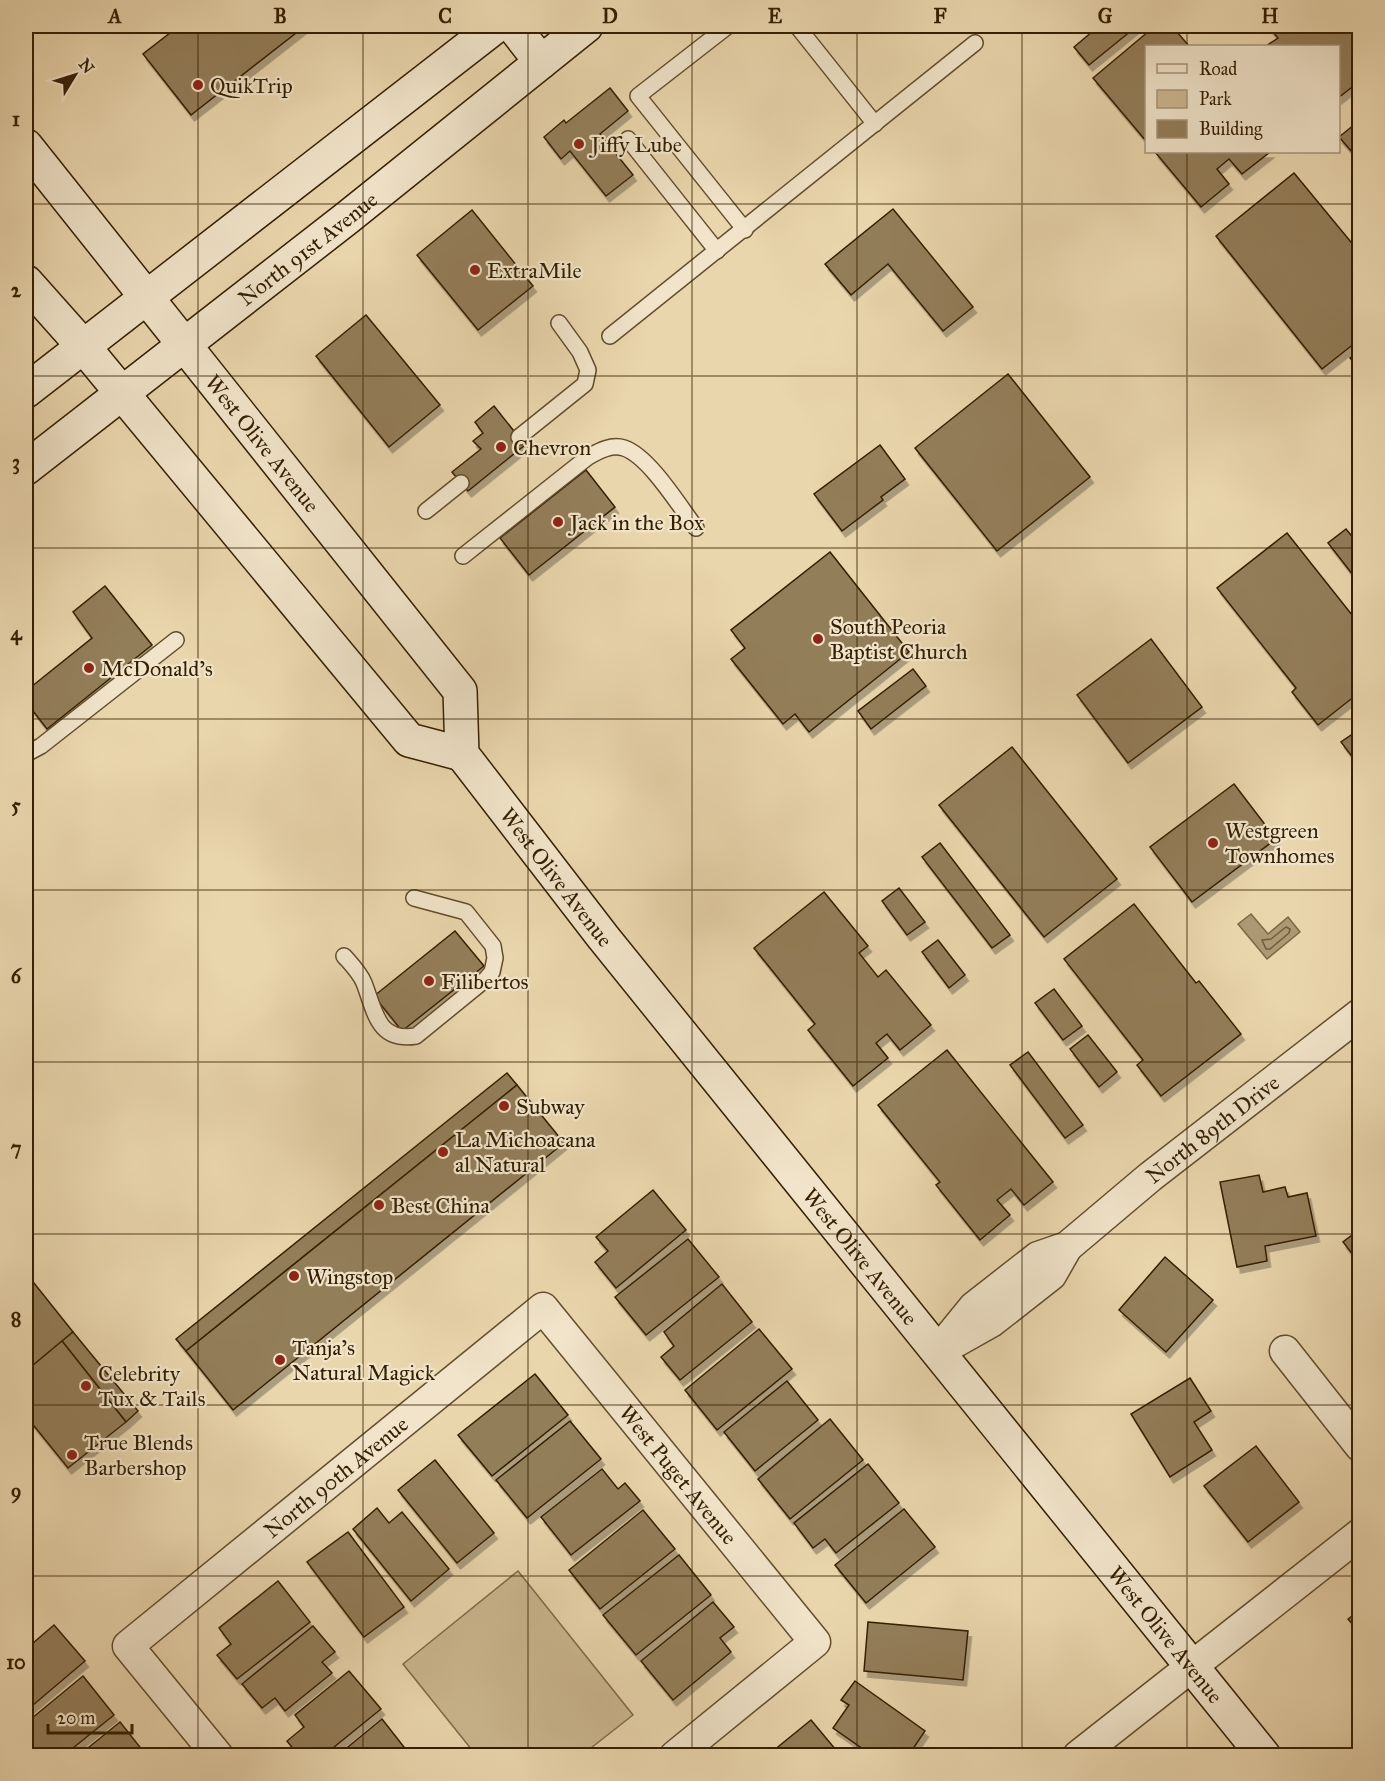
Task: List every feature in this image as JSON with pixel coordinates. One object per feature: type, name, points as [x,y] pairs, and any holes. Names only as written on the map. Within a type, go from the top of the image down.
[{"type":"main road","points":[[26,391],[496,26]]},
{"type":"main road","points":[[513,26],[541,62]]},
{"type":"main road","name":"North 91st Avenue","points":[[26,468],[185,346],[586,26]]},
{"type":"main road","name":"West Olive Avenue","points":[[26,146],[460,691],[462,754],[603,937],[1264,1755]]},
{"type":"main road","points":[[26,282],[83,346],[409,740],[462,754]]},
{"type":"street","name":"North 89th Drive","points":[[938,1352],[974,1307],[1038,1257],[1067,1247],[1150,1177],[1359,1014]]},
{"type":"street","name":"West Puget Avenue","points":[[543,1308],[814,1642],[675,1755]]},
{"type":"street","name":"North 90th Avenue","points":[[218,1755],[128,1646],[543,1308]]},
{"type":"street","points":[[1285,1351],[1359,1446]]},
{"type":"street","points":[[1078,1755],[1359,1534]]},
{"type":"lane","points":[[728,26],[638,96],[745,230]]},
{"type":"lane","points":[[797,26],[875,124]]},
{"type":"lane","points":[[610,336],[745,230],[975,43]]},
{"type":"lane","points":[[628,139],[717,251]]},
{"type":"lane","points":[[519,437],[585,384],[588,370],[580,352],[559,323]]},
{"type":"lane","points":[[463,556],[588,457],[607,448],[624,448],[644,460],[696,528]]},
{"type":"lane","points":[[426,511],[461,483]]},
{"type":"lane","points":[[27,749],[176,640]]},
{"type":"lane","points":[[344,956],[363,980],[374,1015],[394,1036],[403,1038],[416,1036],[486,979],[492,972],[495,958],[493,946],[466,912],[414,898]]},
{"type":"green space","points":[[518,1571],[633,1715],[582,1755],[476,1755],[403,1664]]},
{"type":"water","points":[[1251,914],[1268,934],[1288,917],[1300,932],[1267,959],[1238,924]]},
{"type":"building","name":"QuikTrip","points":[[179,26],[305,26],[191,115],[143,54]]},
{"type":"building","points":[[1099,26],[1137,26],[1089,65],[1074,47]]},
{"type":"building","points":[[1155,26],[1172,26],[1188,45],[1145,45],[1145,140],[1093,78]]},
{"type":"building","points":[[1268,26],[1360,26],[1360,81],[1340,96],[1340,45],[1268,45],[1278,38]]},
{"type":"building","name":"Jiffy Lube","points":[[610,88],[628,111],[600,134],[633,175],[606,196],[570,151],[561,159],[544,137],[564,120],[566,123]]},
{"type":"building","points":[[1360,120],[1360,161],[1340,138]]},
{"type":"building","points":[[1156,153],[1269,153],[1242,174],[1229,159],[1217,169],[1229,184],[1201,207]]},
{"type":"building","points":[[1294,173],[1360,253],[1360,339],[1322,369],[1216,236]]},
{"type":"building","points":[[893,209],[973,307],[943,331],[888,264],[851,295],[825,264]]},
{"type":"building","name":"ExtraMile","points":[[472,210],[533,286],[478,330],[417,255]]},
{"type":"building","points":[[366,315],[440,405],[389,447],[316,356]]},
{"type":"building","points":[[1360,351],[1360,370],[1350,358]]},
{"type":"building","points":[[1008,374],[1090,477],[997,551],[915,448]]},
{"type":"building","name":"Chevron","points":[[494,406],[525,445],[468,491],[452,472],[481,449],[473,441],[483,433],[475,422]]},
{"type":"building","points":[[880,445],[905,479],[881,497],[883,500],[842,531],[814,494]]},
{"type":"building","name":"Jack in the Box","points":[[586,470],[615,507],[529,575],[500,538]]},
{"type":"building","points":[[1346,529],[1360,546],[1360,584],[1328,543]]},
{"type":"building","points":[[1287,533],[1360,625],[1360,692],[1318,725],[1292,692],[1296,688],[1217,588]]},
{"type":"building","name":"South Peoria Baptist Church","points":[[830,552],[909,652],[809,732],[795,714],[783,724],[731,659],[745,648],[731,630]]},
{"type":"building","name":"McDonald's","points":[[105,586],[152,645],[47,729],[26,702],[26,691],[92,638],[73,612]]},
{"type":"building","points":[[1151,639],[1202,707],[1128,763],[1077,695]]},
{"type":"building","points":[[913,669],[926,686],[871,729],[858,711]]},
{"type":"building","points":[[1360,729],[1360,767],[1341,742]]},
{"type":"building","points":[[1012,747],[1117,879],[1044,937],[939,805]]},
{"type":"building","name":"Westgreen Townhomes","points":[[1234,784],[1276,839],[1192,902],[1150,847]]},
{"type":"building","points":[[940,843],[1010,935],[992,948],[922,857]]},
{"type":"building","points":[[899,888],[925,922],[907,935],[882,901]]},
{"type":"building","points":[[824,892],[868,946],[859,953],[878,977],[886,970],[931,1025],[900,1050],[887,1034],[876,1043],[888,1058],[853,1086],[808,1030],[815,1024],[754,948]]},
{"type":"building","points":[[1134,904],[1196,983],[1199,981],[1241,1034],[1161,1096],[1137,1065],[1143,1060],[1064,959]]},
{"type":"building","name":"Filibertos","points":[[455,931],[484,966],[402,1031],[374,996]]},
{"type":"building","points":[[938,940],[965,975],[949,988],[922,952]]},
{"type":"building","points":[[1054,989],[1082,1026],[1063,1040],[1035,1003]]},
{"type":"building","points":[[1088,1035],[1117,1072],[1099,1087],[1070,1049]]},
{"type":"building","points":[[947,1050],[1053,1182],[1024,1205],[1011,1189],[997,1200],[1010,1215],[980,1240],[936,1185],[940,1182],[878,1105]]},
{"type":"building","points":[[1028,1052],[1083,1125],[1065,1138],[1010,1065]]},
{"type":"building","points":[[507,1073],[517,1085],[186,1351],[176,1339]]},
{"type":"building","points":[[517,1085],[564,1143],[233,1410],[186,1351]]},
{"type":"building","points":[[1259,1175],[1263,1192],[1285,1187],[1288,1197],[1307,1193],[1316,1236],[1265,1246],[1267,1261],[1237,1267],[1220,1182]]},
{"type":"building","points":[[653,1190],[686,1230],[616,1288],[595,1262],[608,1251],[596,1237]]},
{"type":"building","points":[[1360,1229],[1360,1264],[1343,1242]]},
{"type":"building","points":[[688,1239],[719,1277],[646,1335],[615,1297]]},
{"type":"building","points":[[1165,1257],[1213,1300],[1166,1352],[1119,1310]]},
{"type":"building","points":[[26,1273],[73,1332],[26,1371]]},
{"type":"building","points":[[722,1284],[752,1322],[680,1380],[661,1357],[674,1346],[664,1332]]},
{"type":"building","points":[[759,1329],[792,1369],[717,1430],[685,1390]]},
{"type":"building","points":[[73,1332],[138,1411],[126,1422],[62,1341]]},
{"type":"building","points":[[62,1341],[126,1422],[68,1468],[26,1416],[26,1371]]},
{"type":"building","points":[[535,1374],[568,1415],[492,1476],[458,1435]]},
{"type":"building","points":[[1190,1378],[1211,1411],[1194,1422],[1212,1450],[1170,1477],[1131,1414]]},
{"type":"building","points":[[787,1381],[818,1420],[755,1471],[724,1432]]},
{"type":"building","points":[[830,1419],[863,1460],[790,1519],[758,1479]]},
{"type":"building","points":[[570,1421],[601,1459],[527,1518],[496,1480]]},
{"type":"building","points":[[1256,1446],[1299,1502],[1248,1542],[1204,1486]]},
{"type":"building","points":[[435,1460],[494,1533],[457,1563],[398,1490]]},
{"type":"building","points":[[868,1464],[899,1503],[836,1553],[825,1539],[813,1548],[794,1523]]},
{"type":"building","points":[[602,1469],[618,1489],[625,1483],[640,1501],[571,1555],[541,1517]]},
{"type":"building","points":[[377,1508],[389,1523],[402,1512],[449,1569],[411,1601],[353,1529]]},
{"type":"building","points":[[904,1509],[935,1547],[866,1603],[835,1565]]},
{"type":"building","points":[[643,1510],[675,1549],[600,1609],[569,1570]]},
{"type":"building","points":[[348,1532],[404,1607],[364,1637],[307,1562]]},
{"type":"building","points":[[679,1555],[711,1595],[636,1655],[603,1615]]},
{"type":"building","points":[[278,1581],[310,1622],[237,1679],[217,1655],[231,1644],[219,1628]]},
{"type":"building","points":[[713,1602],[734,1627],[720,1638],[731,1652],[673,1700],[641,1661]]},
{"type":"building","points":[[1360,1610],[1360,1633],[1348,1619]]},
{"type":"building","points":[[868,1622],[968,1631],[963,1680],[864,1671]]},
{"type":"building","points":[[54,1625],[85,1661],[26,1711],[26,1649]]},
{"type":"building","points":[[313,1626],[335,1652],[322,1662],[332,1673],[285,1711],[275,1698],[262,1708],[242,1684]]},
{"type":"building","points":[[349,1671],[381,1709],[323,1756],[299,1756],[287,1741],[304,1727],[295,1715]]},
{"type":"building","points":[[83,1676],[114,1715],[63,1756],[36,1753],[26,1756],[26,1723]]},
{"type":"building","points":[[855,1681],[925,1731],[908,1756],[873,1756],[833,1728],[849,1705],[841,1700]]},
{"type":"building","points":[[382,1719],[411,1756],[337,1756]]},
{"type":"building","points":[[811,1720],[841,1756],[776,1756],[773,1751]]},
{"type":"building","points":[[120,1722],[147,1756],[78,1756]]},
{"type":"place","name":"QuikTrip","points":[[198,85]]},
{"type":"place","name":"Jiffy Lube","points":[[579,144]]},
{"type":"place","name":"ExtraMile","points":[[475,270]]},
{"type":"place","name":"Chevron","points":[[501,447]]},
{"type":"place","name":"Jack in the Box","points":[[558,522]]},
{"type":"place","name":"South Peoria Baptist Church","points":[[818,639]]},
{"type":"place","name":"McDonald's","points":[[89,668]]},
{"type":"place","name":"Westgreen Townhomes","points":[[1213,843]]},
{"type":"place","name":"Filibertos","points":[[429,981]]},
{"type":"place","name":"Subway","points":[[504,1106]]},
{"type":"place","name":"La Michoacana al Natural","points":[[443,1152]]},
{"type":"place","name":"Best China","points":[[379,1205]]},
{"type":"place","name":"Wingstop","points":[[294,1276]]},
{"type":"place","name":"Tanja's Natural Magick","points":[[280,1360]]},
{"type":"place","name":"Celebrity Tux & Tails","points":[[86,1386]]},
{"type":"place","name":"True Blends Barbershop","points":[[72,1455]]}]
